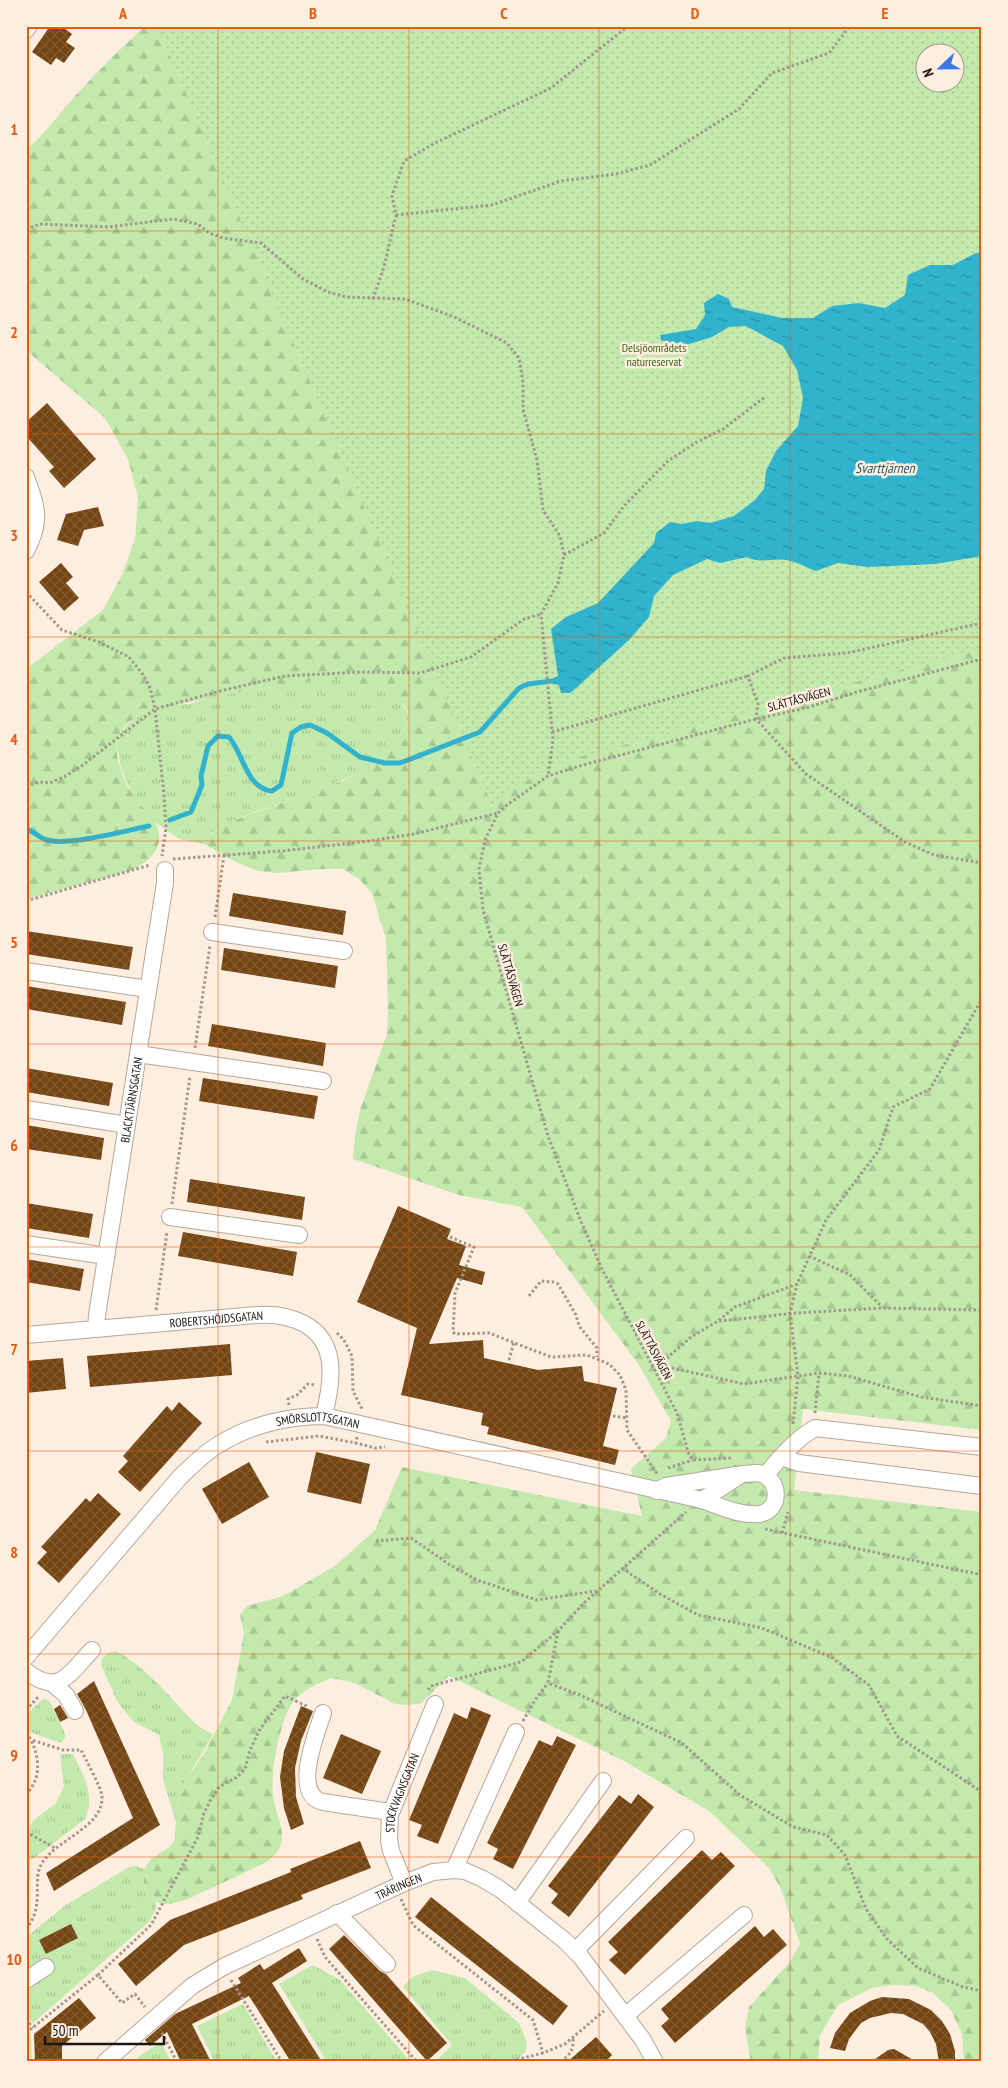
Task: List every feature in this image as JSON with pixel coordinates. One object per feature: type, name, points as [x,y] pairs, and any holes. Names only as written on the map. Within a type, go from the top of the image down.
[{"type":"street","points":[[26,30],[29,26]]},
{"type":"street","points":[[26,476],[35,507],[37,525],[26,551]]},
{"type":"street","name":"BLACKTJÄRNSGATAN","points":[[96,1329],[165,884],[162,864]]},
{"type":"street","points":[[212,932],[344,951]]},
{"type":"street","points":[[26,971],[148,989]]},
{"type":"street","points":[[138,1054],[323,1081]]},
{"type":"street","points":[[26,1109],[127,1125]]},
{"type":"street","points":[[170,1216],[299,1236]]},
{"type":"street","points":[[26,1244],[106,1256]]},
{"type":"street","name":"ROBERTSHÖJDSGATAN","points":[[26,1335],[257,1314],[289,1316],[300,1320],[312,1329],[326,1349],[330,1361],[330,1385],[324,1416]]},
{"type":"street","name":"SMÖRSLOTTSGATAN","points":[[26,1658],[180,1477],[193,1465],[224,1442],[256,1428],[291,1418],[324,1416],[660,1488],[748,1514],[763,1512],[773,1504],[777,1491],[773,1481],[766,1475]]},
{"type":"street","points":[[660,1488],[742,1474],[758,1473],[766,1475],[781,1457],[805,1434],[815,1428],[982,1447]]},
{"type":"street","points":[[781,1457],[799,1463],[982,1486]]},
{"type":"street","points":[[702,1500],[742,1474]]},
{"type":"street","points":[[26,1671],[46,1683],[60,1682],[92,1650]]},
{"type":"street","points":[[52,1683],[66,1695],[75,1711]]},
{"type":"street","name":"STOCKVAGNSGATAN","points":[[400,1885],[390,1846],[390,1812],[430,1699]]},
{"type":"street","points":[[323,1713],[307,1769],[307,1783],[312,1796],[317,1801],[390,1812]]},
{"type":"street","points":[[454,1870],[516,1732]]},
{"type":"street","points":[[517,1903],[603,1782]]},
{"type":"street","points":[[575,1951],[686,1838]]},
{"type":"street","name":"TRÄRINGEN","points":[[106,2062],[192,1986],[223,1968],[400,1885],[433,1872],[454,1870],[465,1871],[482,1878],[517,1903],[575,1951],[643,2040],[656,2062]]},
{"type":"street","points":[[337,1913],[387,1964]]},
{"type":"street","points":[[625,2016],[744,1915]]},
{"type":"street","points":[[26,1980],[46,1967]]},
{"type":"path","points":[[373,299],[384,267],[396,215],[392,196],[396,178],[404,161],[551,88],[628,26]]},
{"type":"path","points":[[396,215],[492,205],[561,181],[616,174],[650,165],[739,109],[772,74],[829,53],[850,26]]},
{"type":"path","points":[[26,229],[40,224],[108,227],[173,219],[198,224],[209,233],[223,238],[261,243],[303,279],[328,292],[346,297],[405,299],[454,316],[506,343],[519,358],[523,382],[523,409],[537,460],[543,510],[560,536],[564,555],[558,583],[541,614],[553,740],[548,776]]},
{"type":"path","points":[[564,555],[604,533],[624,506],[668,461],[695,443],[723,429],[765,397]]},
{"type":"path","points":[[26,592],[62,630],[100,642],[129,657],[144,676],[150,688],[155,709],[166,828],[162,864]]},
{"type":"path","points":[[26,786],[40,782],[50,783],[64,777],[155,709],[285,676],[361,672],[420,673],[471,657],[524,619],[541,614]]},
{"type":"path","points":[[552,732],[748,676],[784,658],[847,653],[982,623]]},
{"type":"path","name":"SLÄTTÅSVÄGEN","points":[[738,1458],[693,1460],[676,1413],[603,1271],[582,1224],[548,1136],[483,910],[479,869],[485,840],[498,813],[548,776],[583,765],[756,719],[806,708],[857,692],[982,659]]},
{"type":"path","points":[[748,676],[758,704],[756,719],[806,774],[905,842],[934,855],[982,862]]},
{"type":"path","points":[[26,901],[162,864],[224,855],[282,851],[414,834],[498,813]]},
{"type":"path","points":[[155,1313],[224,855]]},
{"type":"path","points":[[792,1427],[798,1376],[790,1314],[797,1284],[809,1256],[826,1220],[879,1150],[894,1107],[930,1089],[982,1000]]},
{"type":"path","points":[[450,1236],[474,1247],[455,1293],[453,1332],[455,1334],[489,1333],[551,1357],[579,1354],[597,1357],[616,1369],[624,1382],[628,1404],[628,1430],[660,1488]]},
{"type":"path","points":[[809,1256],[850,1275],[882,1308]]},
{"type":"path","points":[[529,1296],[541,1281],[558,1284],[576,1315],[579,1326],[597,1348],[597,1357]]},
{"type":"path","points":[[659,1365],[691,1337],[718,1321],[735,1307],[797,1284]]},
{"type":"path","points":[[718,1321],[882,1308],[982,1310]]},
{"type":"path","points":[[509,1360],[514,1342]]},
{"type":"path","points":[[652,1366],[659,1365],[744,1384],[819,1373],[848,1376],[921,1397],[982,1406]]},
{"type":"path","points":[[815,1428],[819,1373]]},
{"type":"path","points":[[291,1418],[288,1399],[297,1395],[308,1384],[353,1387]]},
{"type":"path","points":[[613,1416],[627,1418]]},
{"type":"path","points":[[262,1442],[319,1436],[356,1443]]},
{"type":"path","points":[[782,1534],[790,1504]]},
{"type":"path","points":[[430,1699],[431,1686],[521,1662],[558,1631],[596,1591],[687,1512]]},
{"type":"path","points":[[376,1540],[411,1538],[450,1565],[477,1580],[538,1600],[596,1591]]},
{"type":"path","points":[[622,1568],[660,1594],[698,1615],[762,1628],[830,1657],[868,1685],[897,1736],[979,1790],[982,1797]]},
{"type":"path","points":[[516,1732],[535,1700],[548,1683],[558,1631]]},
{"type":"path","points":[[548,1683],[580,1695],[682,1743],[740,1795],[793,1827],[827,1835],[845,1856],[866,1909],[887,1939],[918,1968],[963,1987],[982,1991]]},
{"type":"path","points":[[26,2033],[98,1975],[151,1925],[198,1837],[204,1813],[210,1801],[219,1787],[238,1778],[245,1769],[250,1750],[260,1729],[285,1696],[323,1713]]},
{"type":"path","points":[[26,1734],[32,1740],[62,1750],[81,1750],[102,1795],[100,1810],[92,1821],[55,1848],[41,1864],[38,1902],[34,1920],[26,1929]]},
{"type":"path","points":[[26,1795],[36,1780],[36,1753],[32,1740]]},
{"type":"path","points":[[26,1832],[55,1848]]},
{"type":"path","points":[[400,1885],[413,1925],[534,2020],[543,2053]]},
{"type":"path","points":[[311,1926],[325,1957],[417,2062]]},
{"type":"path","points":[[223,1968],[282,2062]]},
{"type":"path","points":[[98,1975],[122,2003],[135,1994],[154,2018],[177,2062]]},
{"type":"path","points":[[507,2062],[543,2053],[565,2044],[615,2002]]},
{"type":"path","points":[[26,2019],[33,2028]]},
{"type":"path","points":[[561,2062],[571,2053],[574,2046],[573,2037]]},
{"type":"green space","points":[[145,26],[982,26],[982,1430],[803,1409],[794,1490],[982,1512],[982,2062],[964,2062],[962,2034],[951,2010],[933,1993],[916,1986],[894,1985],[872,1988],[838,2005],[820,2035],[819,2062],[751,2062],[745,2028],[749,2007],[789,1963],[800,1944],[780,1887],[769,1868],[709,1811],[624,1761],[449,1676],[421,1703],[408,1705],[395,1704],[355,1683],[331,1678],[301,1694],[288,1710],[277,1747],[272,1785],[282,1839],[280,1847],[274,1855],[265,1863],[186,1900],[161,1904],[148,1894],[144,1882],[144,1869],[152,1858],[167,1849],[174,1842],[178,1802],[183,1784],[204,1754],[232,1700],[244,1633],[240,1615],[247,1606],[283,1596],[335,1566],[375,1530],[402,1467],[642,1516],[631,1469],[666,1438],[671,1421],[639,1365],[522,1207],[459,1195],[353,1159],[360,1110],[387,1034],[386,939],[372,893],[359,879],[343,869],[278,873],[258,871],[236,862],[204,844],[208,837],[221,825],[343,781],[373,763],[399,738],[410,718],[406,708],[394,698],[374,688],[332,678],[315,679],[298,685],[254,689],[146,711],[122,729],[117,748],[119,765],[125,782],[135,799],[155,822],[159,839],[158,846],[149,858],[129,871],[26,899],[26,669],[103,610],[123,573],[135,539],[138,497],[128,459],[105,418],[26,350],[26,150],[46,131],[76,95]]},
{"type":"green space","name":"Delsjöområdets naturreservat","points":[[157,26],[982,26],[982,648],[568,760],[516,786],[492,805]]},
{"type":"green space","points":[[332,678],[365,685],[387,693],[404,707],[410,717],[398,739],[381,757],[360,771],[312,793],[262,809],[224,825],[211,834],[204,844],[179,839],[155,822],[133,796],[121,768],[117,746],[120,733],[133,719],[146,711],[168,705],[189,704],[208,698],[254,689],[298,685],[315,679]]},
{"type":"green space","points":[[115,1651],[147,1673],[192,1720],[213,1734],[181,1792],[177,1804],[177,1826],[163,1779],[163,1754],[159,1735],[133,1721],[118,1703],[101,1665],[105,1655]]},
{"type":"green space","points":[[44,1698],[50,1702],[66,1736],[61,1743],[26,1731],[26,1715]]},
{"type":"green space","points":[[60,1754],[73,1754],[81,1770],[89,1794],[88,1810],[85,1819],[30,1861],[29,1908],[26,1915],[26,1833],[33,1821],[56,1803],[64,1786]]},
{"type":"green space","points":[[136,1866],[144,1869],[146,1887],[149,1894],[156,1901],[156,1909],[149,1922],[33,2023],[26,2015],[26,1937],[66,1905],[129,1867]]},
{"type":"green space","points":[[313,1965],[340,1980],[411,2062],[327,2062],[279,1984]]},
{"type":"green space","points":[[432,1970],[465,1978],[519,2023],[527,2042],[526,2051],[515,2062],[435,2062],[452,2045],[403,1987],[412,1977]]},
{"type":"green space","points":[[243,2004],[277,2062],[215,2062],[197,2026]]},
{"type":"green space","points":[[31,2033],[32,2062],[26,2062],[26,2036]]},
{"type":"green space","points":[[161,2042],[171,2062],[131,2062]]},
{"type":"water","name":"Svarttjärnen","points":[[976,253],[982,253],[982,556],[935,564],[868,567],[838,563],[816,571],[786,560],[756,560],[747,557],[720,563],[707,559],[673,575],[654,596],[649,617],[629,640],[570,693],[561,693],[559,685],[553,684],[551,679],[558,676],[551,629],[566,617],[598,603],[654,543],[656,533],[670,522],[682,524],[697,521],[710,523],[734,516],[755,500],[764,489],[766,471],[776,451],[798,426],[803,398],[797,370],[783,346],[746,326],[729,327],[712,337],[679,347],[661,340],[660,335],[696,329],[705,315],[704,303],[718,294],[729,299],[732,307],[782,318],[813,318],[832,306],[859,303],[885,308],[905,295],[908,275],[930,265],[953,265]]},
{"type":"building","points":[[50,26],[61,26],[72,34],[66,42],[75,48],[64,63],[56,58],[51,65],[32,52]]},
{"type":"building","points":[[47,403],[96,459],[64,488],[49,471],[54,467],[26,436],[26,422]]},
{"type":"building","points":[[98,507],[104,526],[84,530],[78,546],[57,540],[66,514]]},
{"type":"building","points":[[61,563],[73,577],[66,583],[79,598],[64,611],[39,582]]},
{"type":"building","points":[[233,893],[346,911],[343,935],[229,916]]},
{"type":"building","points":[[26,931],[133,947],[129,970],[26,954]]},
{"type":"building","points":[[224,948],[338,966],[335,988],[221,970]]},
{"type":"building","points":[[26,986],[126,1002],[122,1025],[26,1009]]},
{"type":"building","points":[[212,1024],[326,1043],[323,1066],[208,1046]]},
{"type":"building","points":[[26,1068],[113,1083],[109,1106],[26,1092]]},
{"type":"building","points":[[203,1078],[318,1096],[314,1119],[199,1101]]},
{"type":"building","points":[[26,1125],[104,1138],[101,1160],[26,1149]]},
{"type":"building","points":[[190,1179],[305,1197],[302,1220],[187,1202]]},
{"type":"building","points":[[26,1203],[93,1214],[89,1238],[26,1228]]},
{"type":"building","points":[[398,1206],[451,1229],[447,1239],[466,1246],[459,1265],[485,1272],[482,1285],[457,1278],[429,1344],[483,1340],[484,1358],[538,1370],[582,1366],[584,1381],[617,1388],[603,1446],[619,1450],[615,1465],[487,1434],[489,1427],[481,1425],[483,1413],[401,1395],[417,1328],[357,1302]]},
{"type":"building","points":[[183,1232],[297,1252],[293,1276],[178,1256]]},
{"type":"building","points":[[26,1259],[84,1269],[80,1291],[26,1282]]},
{"type":"building","points":[[230,1344],[232,1375],[90,1387],[87,1356]]},
{"type":"building","points":[[63,1358],[66,1389],[26,1393],[26,1361]]},
{"type":"building","points":[[179,1402],[202,1423],[140,1492],[118,1472],[128,1461],[123,1456],[167,1406],[172,1411]]},
{"type":"building","points":[[316,1452],[370,1464],[361,1504],[307,1492]]},
{"type":"building","points":[[249,1462],[269,1497],[222,1524],[202,1489]]},
{"type":"building","points":[[98,1493],[121,1514],[59,1583],[37,1563],[47,1552],[41,1547],[86,1498],[90,1502]]},
{"type":"building","points":[[94,1681],[160,1825],[54,1891],[46,1873],[133,1818],[86,1710],[77,1694]]},
{"type":"building","points":[[60,1705],[68,1718],[60,1722],[54,1709]]},
{"type":"building","points":[[301,1706],[313,1711],[301,1741],[295,1768],[296,1797],[304,1824],[291,1830],[284,1808],[280,1777],[284,1751]]},
{"type":"building","points":[[471,1707],[491,1715],[438,1844],[417,1836],[422,1825],[409,1820],[454,1713],[467,1719]]},
{"type":"building","points":[[341,1734],[381,1751],[362,1794],[323,1778]]},
{"type":"building","points":[[557,1736],[576,1745],[513,1869],[493,1859],[498,1849],[487,1843],[539,1740],[552,1746]]},
{"type":"building","points":[[638,1794],[654,1807],[569,1917],[551,1903],[558,1894],[548,1886],[619,1795],[631,1804]]},
{"type":"building","points":[[360,1841],[371,1868],[301,1895],[303,1899],[184,1945],[136,1986],[118,1964],[170,1920],[291,1872],[290,1869]]},
{"type":"building","points":[[702,1850],[712,1860],[721,1852],[735,1866],[625,1975],[609,1960],[618,1952],[608,1942]]},
{"type":"building","points":[[431,1897],[568,2006],[553,2025],[415,1917]]},
{"type":"building","points":[[71,1924],[78,1938],[46,1954],[39,1940]]},
{"type":"building","points":[[755,1926],[764,1937],[773,1929],[787,1945],[675,2043],[661,2026],[669,2019],[661,2009]]},
{"type":"building","points":[[344,1935],[380,1971],[386,1974],[447,2043],[427,2061],[329,1949]]},
{"type":"building","points":[[299,1948],[307,1961],[272,1983],[322,2062],[291,2062],[249,1996],[192,2024],[211,2062],[181,2062],[167,2032],[150,2046],[145,2040],[175,2014],[241,1983],[238,1978],[260,1964],[264,1970]]},
{"type":"building","points":[[882,1997],[909,1999],[931,2010],[942,2021],[950,2034],[955,2051],[955,2062],[939,2062],[936,2044],[930,2032],[923,2024],[903,2014],[891,2013],[870,2018],[861,2023],[849,2039],[845,2051],[830,2048],[835,2033],[850,2013],[870,2001]]},
{"type":"building","points":[[79,1998],[96,2018],[62,2046],[62,2062],[35,2062],[34,2034]]},
{"type":"building","points":[[596,2037],[612,2055],[605,2062],[567,2062]]},
{"type":"building","points":[[894,2049],[917,2062],[871,2062],[888,2050]]},
{"type":"waterway","points":[[170,820],[191,812],[202,785],[201,776],[208,746],[218,736],[229,737],[246,770],[256,784],[263,789],[272,791],[281,785],[292,733],[301,727],[310,725],[327,733],[360,757],[385,763],[400,763],[480,732],[519,688],[528,684],[552,681]]},
{"type":"waterway","points":[[26,829],[47,840],[68,841],[149,826]]}]
